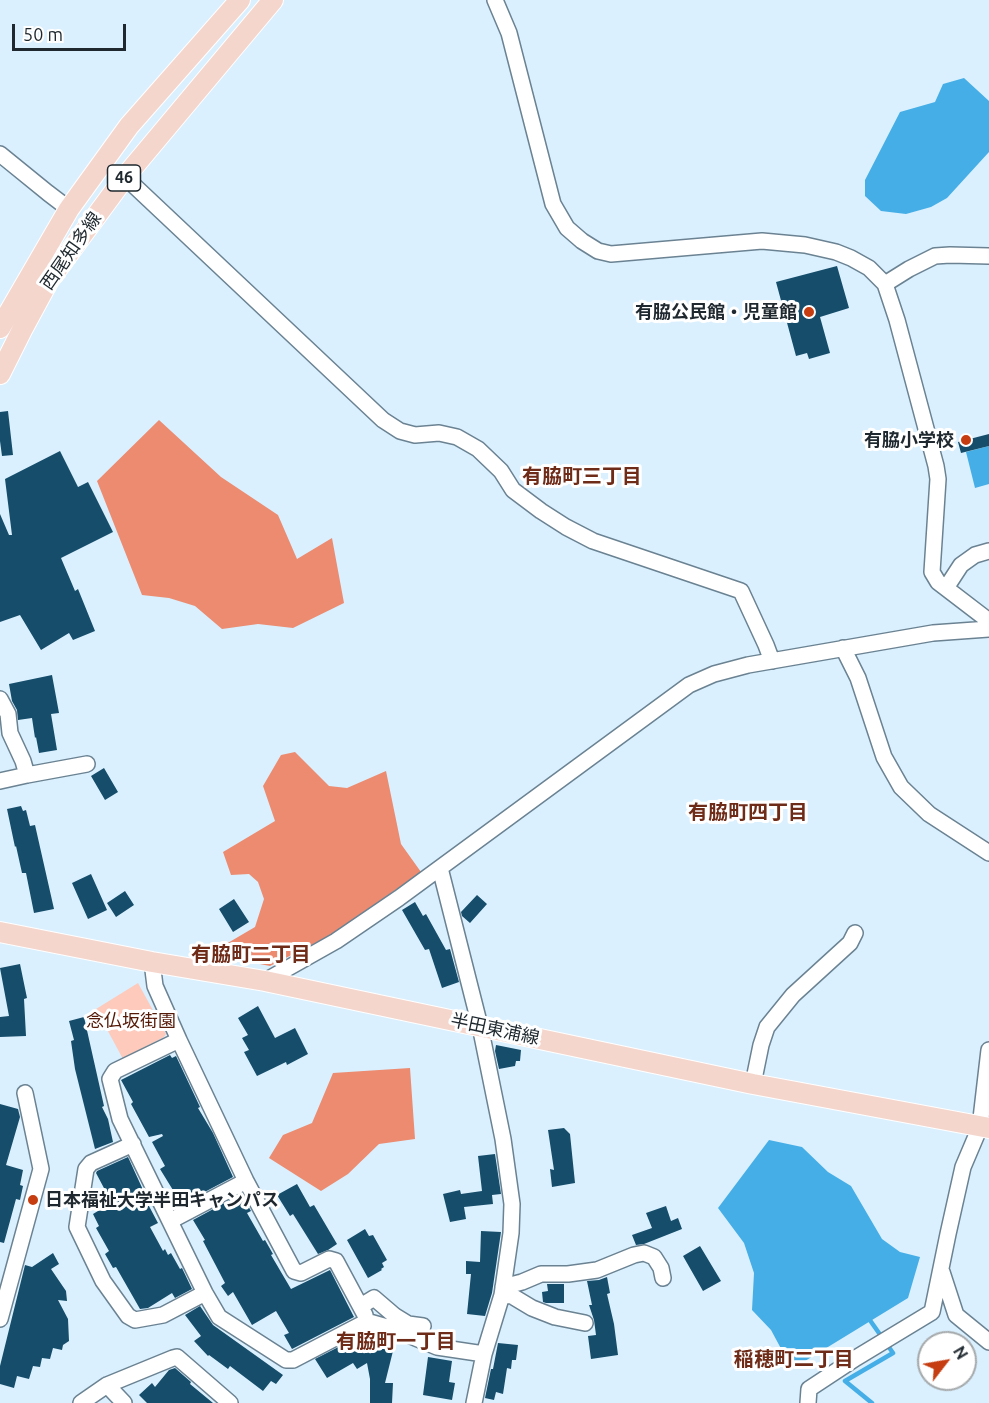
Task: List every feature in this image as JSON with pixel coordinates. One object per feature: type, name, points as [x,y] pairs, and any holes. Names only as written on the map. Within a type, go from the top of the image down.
[{"type":"main road","name":"西尾知多線","points":[[0,328],[69,208],[129,126],[240,0]]},
{"type":"main road","name":"西尾知多線","points":[[0,374],[49,280],[125,177],[273,0]]},
{"type":"main road","name":"半田東浦線","points":[[0,932],[152,962],[265,981],[753,1084],[984,1128]]},
{"type":"street","points":[[495,0],[509,33],[553,204],[567,228],[582,241],[598,251],[611,254],[762,241],[805,246],[836,252],[851,258],[869,268],[885,284],[897,320],[936,466],[938,479],[932,572],[938,582],[989,621]]},
{"type":"street","points":[[0,154],[69,208]]},
{"type":"street","points":[[125,177],[383,420],[400,431],[415,435],[439,434],[457,437],[478,449],[501,471],[513,490],[566,527],[593,541],[741,591],[772,661]]},
{"type":"street","points":[[885,284],[936,256],[989,256]]},
{"type":"street","points":[[946,588],[961,565],[975,555],[989,551]]},
{"type":"street","points":[[265,981],[336,940],[440,868],[689,684],[714,674],[748,665],[933,633],[989,628]]},
{"type":"street","points":[[843,648],[858,678],[884,757],[901,787],[929,814],[989,853]]},
{"type":"street","points":[[0,699],[8,714],[10,733],[27,775]]},
{"type":"street","points":[[0,781],[87,764]]},
{"type":"street","points":[[440,868],[480,1026],[503,1138],[512,1204],[512,1233],[502,1291],[484,1354],[474,1403]]},
{"type":"street","points":[[753,1084],[767,1027],[793,995],[850,943],[855,933]]},
{"type":"street","points":[[152,962],[155,986],[179,1041],[246,1181],[294,1271],[301,1273],[329,1259],[336,1262],[361,1306],[366,1321]]},
{"type":"street","points":[[179,1041],[115,1071],[110,1079],[120,1119],[219,1317],[286,1360],[293,1360],[366,1321],[437,1347],[484,1354]]},
{"type":"street","points":[[808,1403],[809,1389],[932,1312],[963,1167],[984,1128],[989,1050]]},
{"type":"street","points":[[0,1319],[41,1168],[25,1093]]},
{"type":"street","points":[[133,1144],[91,1162],[86,1168],[77,1227],[103,1281],[128,1316],[135,1320],[163,1315],[205,1293]]},
{"type":"street","points":[[170,1221],[246,1181]]},
{"type":"street","points":[[502,1291],[541,1274],[568,1274],[597,1270],[644,1253],[654,1257],[661,1268],[663,1278]]},
{"type":"street","points":[[941,1270],[956,1315],[989,1342]]},
{"type":"street","points":[[502,1291],[532,1308],[555,1317],[585,1323]]},
{"type":"street","points":[[361,1306],[374,1298],[408,1324],[423,1326]]},
{"type":"street","points":[[81,1403],[107,1385],[177,1357],[230,1403]]},
{"type":"street","points":[[107,1385],[124,1403]]},
{"type":"green space","name":"念仏坂街園","points":[[138,983],[166,1034],[123,1059],[96,1009]]},
{"type":"shaded area","points":[[159,420],[221,477],[278,515],[297,559],[332,538],[344,603],[293,628],[258,624],[222,629],[195,606],[169,598],[142,595],[97,481]]},
{"type":"shaded area","points":[[295,752],[329,786],[347,788],[386,771],[401,844],[421,872],[331,935],[270,966],[209,954],[255,927],[264,899],[258,882],[249,874],[231,875],[223,852],[275,821],[263,786],[281,755]]},
{"type":"shaded area","points":[[410,1068],[415,1139],[379,1144],[348,1174],[321,1191],[269,1158],[283,1135],[312,1123],[333,1073]]},
{"type":"water","points":[[964,78],[989,101],[989,152],[947,198],[931,207],[906,214],[881,211],[865,196],[865,180],[900,112],[935,102],[943,84]]},
{"type":"water","points":[[989,446],[989,484],[975,488],[966,452]]},
{"type":"water","points":[[769,1140],[802,1147],[828,1172],[851,1186],[882,1239],[900,1252],[920,1257],[908,1298],[792,1369],[771,1330],[752,1310],[754,1273],[744,1243],[718,1208]]},
{"type":"building","name":"有脇公民館・児童館","points":[[837,266],[849,308],[820,317],[830,353],[809,359],[807,353],[796,356],[776,282]]},
{"type":"building","points":[[8,411],[13,455],[2,456],[0,412]]},
{"type":"building","points":[[989,434],[989,446],[961,453],[958,442]]},
{"type":"building","points":[[60,451],[78,487],[88,482],[113,532],[61,558],[75,591],[78,589],[95,631],[73,640],[69,633],[41,650],[20,615],[0,622],[0,514],[9,535],[12,535],[5,479]]},
{"type":"building","points":[[52,675],[59,713],[51,714],[57,750],[39,753],[32,718],[18,720],[9,684]]},
{"type":"building","points":[[104,768],[118,792],[105,800],[91,776]]},
{"type":"building","points":[[21,806],[23,811],[26,810],[30,826],[35,825],[54,909],[34,913],[26,873],[22,873],[7,809]]},
{"type":"building","points":[[91,874],[107,910],[88,919],[72,883]]},
{"type":"building","points":[[125,891],[134,905],[116,917],[107,903]]},
{"type":"building","points":[[477,895],[487,904],[470,923],[461,912]]},
{"type":"building","points":[[234,899],[249,922],[233,932],[219,909]]},
{"type":"building","points":[[415,902],[423,916],[426,914],[446,950],[450,949],[459,982],[442,988],[429,949],[425,950],[402,910]]},
{"type":"building","points":[[20,964],[27,998],[24,999],[26,1036],[0,1037],[0,1017],[9,1016],[0,968]]},
{"type":"building","points":[[258,1006],[275,1038],[295,1028],[308,1054],[257,1076],[244,1052],[249,1050],[242,1038],[248,1035],[238,1018]]},
{"type":"building","points":[[84,1017],[104,1106],[102,1107],[108,1119],[113,1142],[95,1149],[75,1069],[71,1041],[74,1040],[69,1021]]},
{"type":"building","points":[[496,1045],[521,1050],[520,1061],[516,1061],[515,1066],[499,1069]]},
{"type":"building","points":[[170,1055],[172,1058],[176,1056],[200,1107],[198,1108],[213,1133],[233,1177],[180,1205],[160,1169],[165,1166],[152,1142],[163,1136],[162,1134],[149,1137],[121,1080]]},
{"type":"building","points":[[0,1104],[18,1109],[20,1117],[6,1165],[23,1170],[20,1200],[16,1199],[4,1243],[0,1242]]},
{"type":"building","points":[[564,1128],[570,1134],[575,1183],[552,1187],[550,1169],[554,1170],[548,1130]]},
{"type":"building","points":[[495,1154],[501,1194],[492,1195],[493,1204],[464,1207],[466,1219],[450,1222],[443,1194],[460,1190],[461,1194],[482,1191],[478,1156]]},
{"type":"building","points":[[128,1157],[144,1192],[142,1193],[158,1223],[150,1227],[163,1251],[165,1249],[168,1255],[171,1253],[180,1269],[182,1268],[192,1289],[175,1298],[172,1293],[148,1308],[140,1309],[116,1267],[113,1268],[105,1254],[109,1251],[96,1228],[99,1226],[93,1214],[98,1211],[91,1199],[105,1190],[97,1171]]},
{"type":"building","points":[[297,1184],[310,1207],[314,1205],[337,1244],[318,1254],[293,1214],[290,1216],[277,1195]]},
{"type":"building","points":[[241,1194],[251,1211],[247,1213],[263,1241],[265,1240],[291,1289],[330,1270],[354,1317],[292,1349],[284,1335],[289,1333],[276,1311],[252,1325],[233,1292],[228,1296],[221,1286],[225,1283],[193,1220]]},
{"type":"building","points":[[666,1206],[671,1221],[678,1218],[682,1229],[636,1245],[632,1235],[652,1228],[646,1213]]},
{"type":"building","points":[[365,1229],[369,1236],[373,1235],[387,1260],[382,1263],[384,1267],[382,1270],[368,1278],[347,1240]]},
{"type":"building","points":[[481,1231],[501,1232],[492,1293],[485,1316],[467,1314],[471,1274],[466,1274],[466,1261],[480,1262]]},
{"type":"building","points":[[700,1246],[721,1281],[703,1291],[683,1256]]},
{"type":"building","points":[[53,1253],[59,1264],[51,1269],[66,1291],[67,1301],[58,1300],[68,1319],[69,1341],[63,1345],[62,1350],[53,1348],[50,1359],[42,1358],[40,1367],[33,1366],[29,1379],[17,1376],[14,1388],[0,1384],[0,1366],[25,1265],[32,1267]]},
{"type":"building","points":[[607,1277],[610,1293],[607,1294],[618,1355],[591,1359],[588,1336],[596,1335],[589,1305],[592,1305],[587,1281]]},
{"type":"building","points":[[547,1284],[564,1284],[564,1303],[543,1302],[542,1292],[548,1291]]},
{"type":"building","points":[[200,1306],[213,1325],[283,1375],[276,1384],[271,1381],[263,1391],[230,1366],[228,1369],[208,1356],[194,1341],[201,1336],[185,1315]]},
{"type":"building","points":[[360,1336],[365,1343],[369,1341],[394,1347],[385,1383],[393,1383],[392,1403],[370,1403],[367,1363],[357,1369],[353,1363],[327,1378],[315,1359]]},
{"type":"building","points":[[498,1343],[518,1345],[516,1360],[512,1360],[511,1369],[507,1368],[503,1394],[496,1392],[494,1400],[485,1398]]},
{"type":"building","points":[[428,1357],[452,1361],[449,1382],[455,1383],[452,1400],[423,1395]]},
{"type":"building","points":[[175,1368],[213,1403],[147,1403],[139,1395],[152,1383],[155,1387],[169,1370]]},
{"type":"waterway","points":[[867,1316],[893,1353],[845,1381],[872,1403]]},
{"type":"place","name":"有脇公民館・児童館","points":[[809,312]]},
{"type":"place","name":"有脇小学校","points":[[966,440]]},
{"type":"place","name":"日本福祉大学半田キャンパス","points":[[33,1200]]},
{"type":"district","name":"有脇町三丁目","points":[[582,476]]},
{"type":"district","name":"有脇町四丁目","points":[[748,812]]},
{"type":"district","name":"有脇町二丁目","points":[[251,954]]},
{"type":"district","name":"有脇町一丁目","points":[[396,1341]]},
{"type":"district","name":"稲穂町二丁目","points":[[794,1359]]}]
